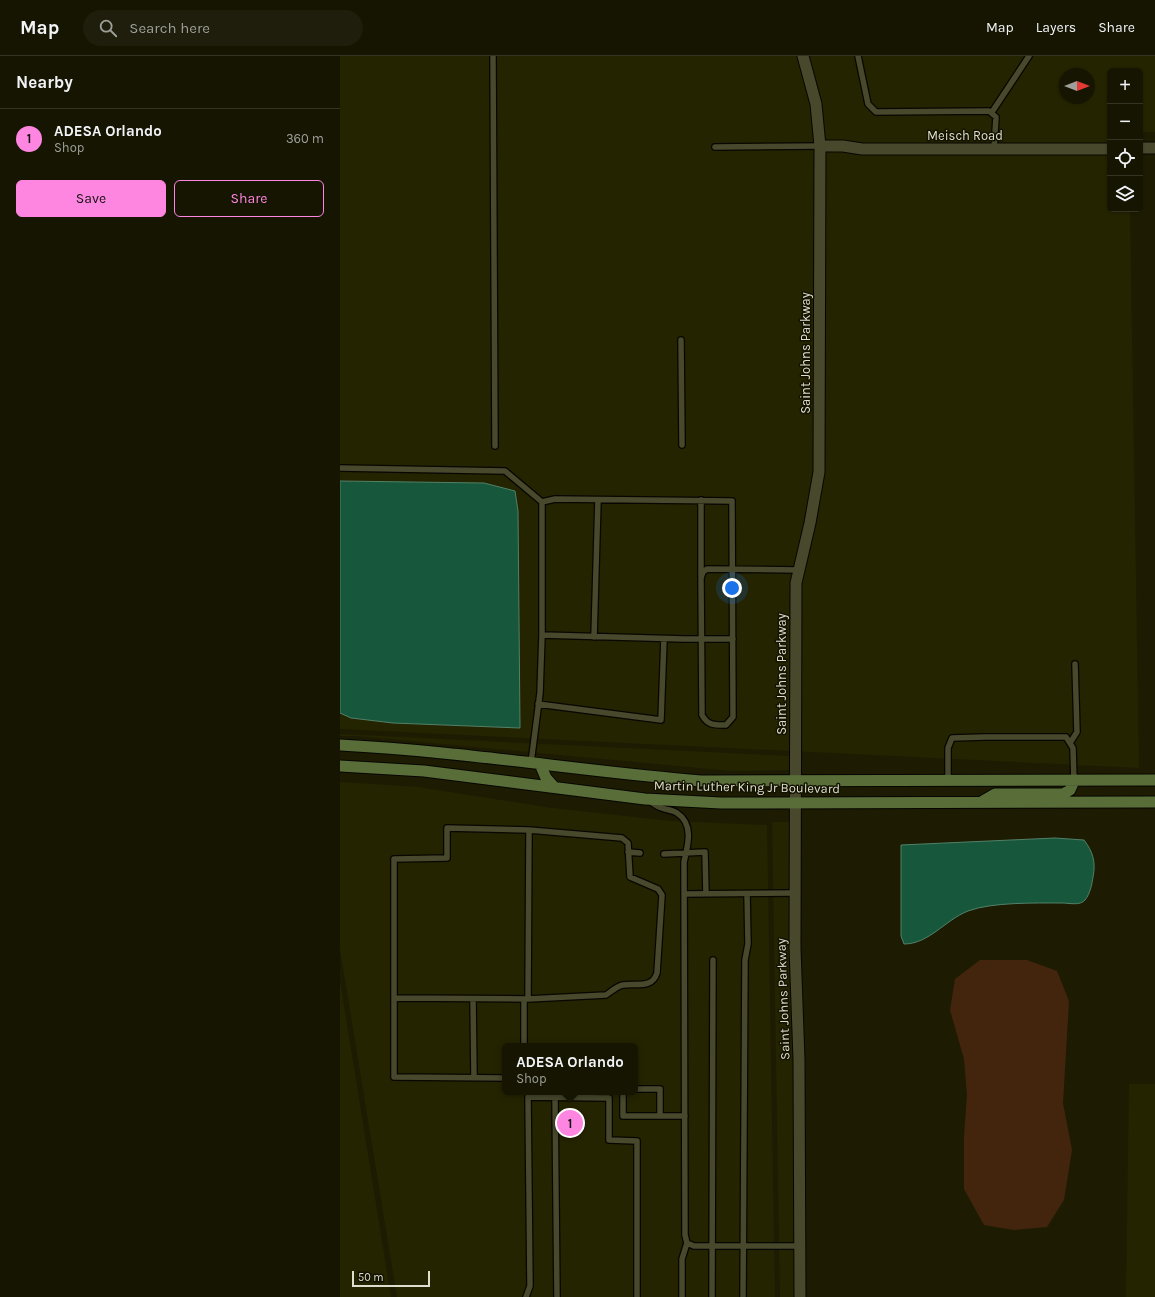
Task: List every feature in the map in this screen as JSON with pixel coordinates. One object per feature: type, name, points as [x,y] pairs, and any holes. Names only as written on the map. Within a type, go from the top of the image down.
[{"type":"main road","name":"Martin Luther King Jr Boulevard","points":[[340,745],[401,748],[476,755],[535,764],[629,775],[701,781],[948,782],[1155,780]]},
{"type":"main road","points":[[535,764],[554,787]]},
{"type":"main road","name":"Martin Luther King Jr Boulevard","points":[[340,766],[424,771],[646,799],[721,803],[1155,802]]},
{"type":"main road","points":[[981,802],[995,794],[1063,794],[1070,790],[1074,781]]},
{"type":"street","name":"Saint Johns Parkway","points":[[800,1297],[800,1060],[795,948],[796,583],[810,523],[819,472],[820,146],[816,104],[803,56]]},
{"type":"street","name":"Meisch Road","points":[[820,146],[843,146],[862,150],[1107,148]]},
{"type":"street","points":[[1143,148],[1155,148]]},
{"type":"lane","points":[[493,56],[495,446]]},
{"type":"lane","points":[[858,56],[868,104],[876,112],[992,112]]},
{"type":"lane","points":[[992,112],[1029,56]]},
{"type":"lane","points":[[992,112],[996,117],[994,149]]},
{"type":"lane","points":[[715,147],[820,146]]},
{"type":"lane","points":[[681,340],[682,445]]},
{"type":"lane","points":[[340,468],[505,470],[542,502],[542,635],[535,764]]},
{"type":"lane","points":[[542,502],[555,499],[701,500],[732,501],[733,718],[726,725],[712,725],[705,721],[702,715],[701,500]]},
{"type":"lane","points":[[594,637],[598,500]]},
{"type":"lane","points":[[701,578],[703,572],[707,569],[799,570]]},
{"type":"lane","points":[[542,635],[664,639],[733,639]]},
{"type":"lane","points":[[538,704],[661,720],[664,639]]},
{"type":"lane","points":[[1070,743],[1077,732],[1075,664]]},
{"type":"lane","points":[[948,782],[948,748],[952,738],[985,737],[1066,737],[1073,748],[1074,781]]},
{"type":"lane","points":[[646,799],[662,808],[676,812],[685,819],[688,830],[687,852],[684,862],[685,1235],[687,1243],[682,1259],[682,1297]]},
{"type":"lane","points":[[394,998],[526,999],[606,995],[623,985],[649,984],[655,980],[658,973],[662,895],[658,889],[630,877],[628,843],[622,838],[529,830],[447,828],[447,858],[394,859],[394,998],[394,1077],[502,1078]]},
{"type":"lane","points":[[524,1043],[529,830]]},
{"type":"lane","points":[[628,852],[640,853]]},
{"type":"lane","points":[[664,854],[705,852],[706,894]]},
{"type":"lane","points":[[684,894],[795,893]]},
{"type":"lane","points":[[743,1297],[744,960],[748,944],[747,894]]},
{"type":"lane","points":[[712,1297],[713,960]]},
{"type":"lane","points":[[473,999],[474,1078]]},
{"type":"lane","points":[[638,1089],[660,1089],[660,1116]]},
{"type":"lane","points":[[526,1297],[530,1286],[527,1095]]},
{"type":"lane","points":[[536,1095],[555,1097],[609,1098],[609,1140],[637,1140],[637,1297]]},
{"type":"lane","points":[[623,1095],[623,1116],[685,1116]]},
{"type":"lane","points":[[555,1097],[557,1297]]},
{"type":"lane","points":[[687,1243],[694,1246],[800,1246]]},
{"type":"shaded area","points":[[340,56],[1155,56],[1155,132],[1143,132],[1143,68],[1107,68],[1107,212],[1130,212],[1139,768],[340,729]]},
{"type":"shaded area","points":[[340,481],[484,483],[515,491],[518,511],[520,728],[393,723],[351,718],[340,713]]},
{"type":"shaded area","points":[[340,734],[789,756],[789,770],[731,771],[358,736],[340,736]]},
{"type":"shaded area","points":[[340,782],[418,787],[552,808],[671,821],[767,825],[775,1297],[397,1297],[340,949]]},
{"type":"shaded area","points":[[772,822],[789,822],[789,948],[794,1060],[794,1297],[780,1297]]},
{"type":"shaded area","points":[[1055,838],[1084,840],[1092,853],[1094,862],[1093,880],[1088,895],[1083,902],[1074,904],[1014,904],[978,908],[960,915],[921,940],[904,944],[901,936],[901,845]]},
{"type":"shaded area","points":[[980,960],[1027,960],[1057,971],[1069,1001],[1063,1103],[1072,1150],[1064,1200],[1047,1227],[1014,1230],[984,1225],[964,1189],[964,1137],[967,1095],[964,1059],[950,1010],[955,979]]},
{"type":"shaded area","points":[[340,981],[391,1297],[340,1297]]},
{"type":"shaded area","points":[[1129,1084],[1155,1084],[1155,1297],[1126,1297]]},
{"type":"place","name":"ADESA Orlando","points":[[570,1123]]}]
